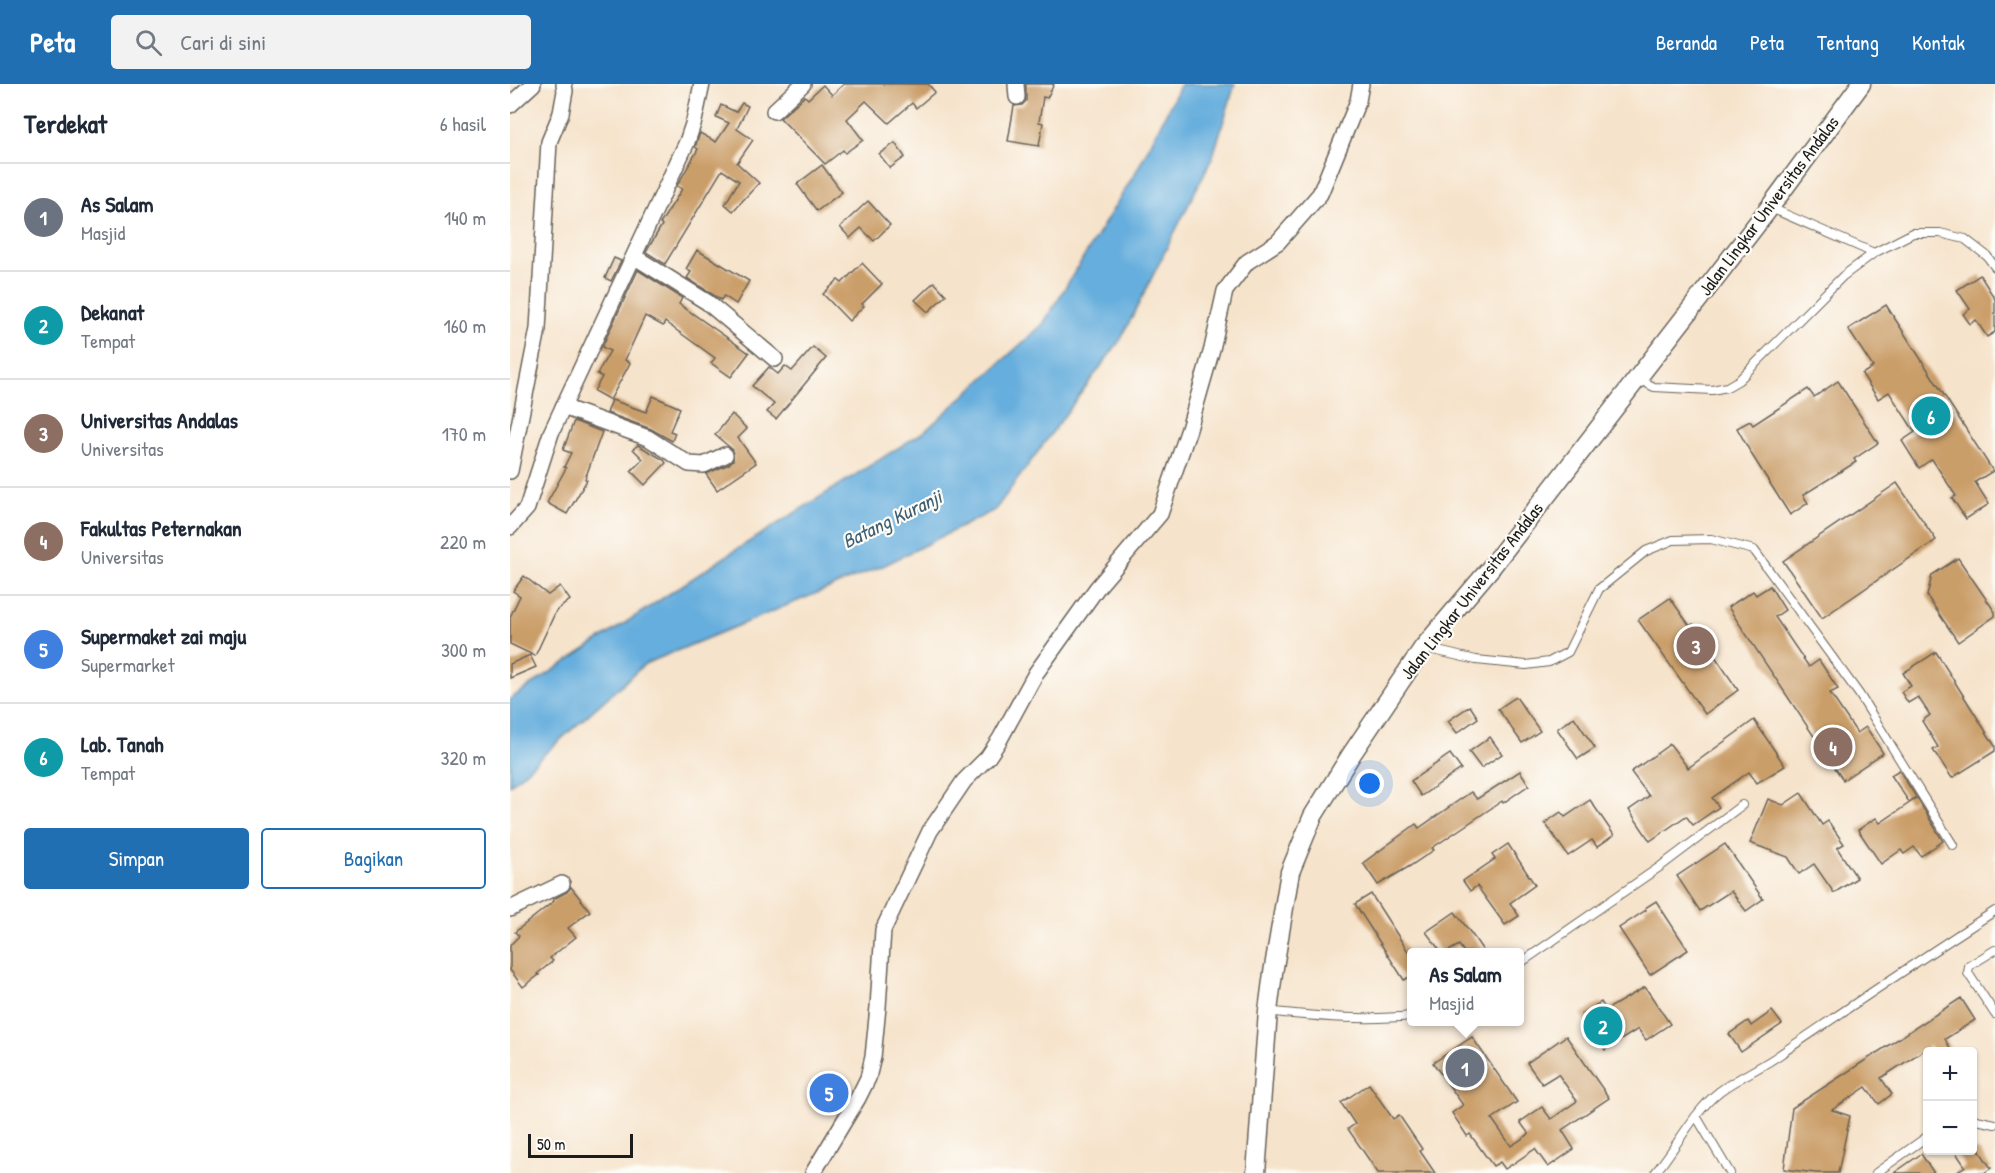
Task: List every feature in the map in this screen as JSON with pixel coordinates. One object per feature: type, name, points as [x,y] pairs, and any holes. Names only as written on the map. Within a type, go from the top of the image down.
[{"type":"street","points":[[510,105],[533,84]]},
{"type":"street","points":[[510,471],[538,329],[549,142],[561,113],[564,84]]},
{"type":"street","points":[[510,527],[526,508],[551,433],[687,142],[702,84]]},
{"type":"street","points":[[774,111],[803,84]]},
{"type":"street","points":[[813,1173],[868,1078],[879,1007],[883,930],[930,831],[964,781],[994,748],[1036,673],[1096,588],[1160,514],[1189,429],[1212,349],[1225,291],[1247,262],[1278,242],[1320,194],[1358,101],[1361,84]]},
{"type":"street","name":"Jalan Lingkar Universitas Andalas","points":[[1256,1173],[1268,1011],[1290,872],[1313,816],[1350,755],[1423,648],[1489,570],[1770,207],[1861,84]]},
{"type":"street","points":[[635,257],[707,302],[775,359]]},
{"type":"street","points":[[563,407],[648,438],[689,464],[704,465],[725,454]]},
{"type":"street","points":[[510,909],[562,884]]},
{"type":"lane","points":[[1770,207],[1874,253]]},
{"type":"lane","points":[[1637,378],[1654,387],[1712,390],[1727,387],[1739,380],[1843,276],[1874,253],[1913,232],[1940,232],[1965,240],[1986,256],[1995,267]]},
{"type":"lane","points":[[1423,648],[1476,660],[1526,665],[1550,662],[1568,652],[1599,589],[1646,551],[1673,540],[1711,539],[1754,550],[1859,694],[1953,845]]},
{"type":"lane","points":[[1524,961],[1661,866],[1742,805]]},
{"type":"lane","points":[[1654,1173],[1671,1155],[1696,1116],[1720,1091],[1765,1065],[1995,910]]},
{"type":"lane","points":[[1995,950],[1969,966],[1968,973],[1995,1014]]},
{"type":"lane","points":[[1268,1011],[1305,1016],[1407,1016]]},
{"type":"lane","points":[[1696,1116],[1730,1173]]},
{"type":"lane","points":[[1977,1120],[1995,1124]]},
{"type":"lane","points":[[1876,1173],[1923,1140]]},
{"type":"water","name":"Batang Kuranji","points":[[1181,84],[1235,84],[1213,156],[1121,339],[995,510],[885,565],[645,664],[510,785],[510,699],[731,553],[925,431],[1043,324],[1137,170]]},
{"type":"building","points":[[844,84],[928,84],[935,92],[916,108],[912,103],[889,123],[866,101],[847,119],[863,140],[845,153],[843,150],[825,164],[780,118],[805,96],[808,99],[823,85],[832,95]]},
{"type":"building","points":[[1026,84],[1054,84],[1047,98],[1043,97],[1039,122],[1043,123],[1039,146],[1008,141],[1014,106],[1022,105],[1026,101]]},
{"type":"building","points":[[742,103],[748,106],[737,129],[753,140],[737,163],[759,183],[733,211],[725,204],[739,181],[722,170],[665,264],[646,252],[682,189],[677,186],[698,149],[695,147],[700,133],[716,142],[729,123],[716,117],[721,105],[736,112]]},
{"type":"building","points":[[895,143],[905,157],[890,168],[879,154]]},
{"type":"building","points":[[822,165],[842,192],[817,211],[797,184]]},
{"type":"building","points":[[868,201],[890,225],[874,241],[861,228],[850,238],[840,227]]},
{"type":"building","points":[[697,250],[749,281],[736,304],[724,296],[721,300],[687,278],[691,272],[686,269]]},
{"type":"building","points":[[614,258],[621,261],[611,281],[605,278]]},
{"type":"building","points":[[862,263],[882,284],[849,321],[823,294],[838,280],[842,283]]},
{"type":"building","points":[[638,270],[682,298],[679,304],[749,353],[731,377],[711,363],[715,358],[665,322],[663,326],[645,316],[625,360],[630,363],[610,400],[594,391],[602,377],[597,374],[610,351],[602,347]]},
{"type":"building","points":[[1980,275],[1995,299],[1995,332],[1987,337],[1976,320],[1970,324],[1963,314],[1970,309],[1957,290]]},
{"type":"building","points":[[934,282],[946,295],[928,312],[915,300]]},
{"type":"building","points":[[1886,305],[1993,471],[1975,482],[1989,504],[1966,519],[1952,498],[1956,496],[1932,459],[1919,468],[1902,441],[1915,432],[1889,392],[1878,399],[1862,374],[1873,367],[1848,329]]},
{"type":"building","points":[[813,347],[826,358],[776,419],[767,412],[774,404],[752,386],[769,367],[778,374],[785,366],[792,371]]},
{"type":"building","points":[[1838,381],[1878,443],[1854,459],[1856,462],[1803,495],[1808,503],[1790,515],[1737,428],[1750,421],[1753,425],[1808,389],[1814,397]]},
{"type":"building","points":[[653,396],[680,408],[670,431],[675,433],[672,441],[651,429],[607,413],[612,400],[646,412]]},
{"type":"building","points":[[732,414],[747,429],[738,438],[756,463],[717,490],[706,474],[733,460],[733,450],[715,435]]},
{"type":"building","points":[[574,421],[602,432],[585,479],[587,480],[567,514],[547,503],[566,468],[564,467],[571,453],[563,450]]},
{"type":"building","points":[[638,445],[666,463],[645,485],[631,471],[643,459],[633,449]]},
{"type":"building","points":[[1897,483],[1936,540],[1822,618],[1783,561]]},
{"type":"building","points":[[1958,558],[1995,612],[1995,616],[1958,642],[1927,596],[1932,575]]},
{"type":"building","points":[[524,576],[548,595],[560,586],[570,600],[556,611],[535,656],[510,644],[510,617],[520,596],[513,591]]},
{"type":"building","points":[[1770,586],[1785,610],[1775,617],[1809,667],[1819,660],[1838,689],[1830,693],[1857,733],[1866,727],[1883,753],[1843,780],[1728,607],[1753,591],[1756,595]]},
{"type":"building","points":[[1670,598],[1690,626],[1693,624],[1738,690],[1705,714],[1638,620]]},
{"type":"building","points":[[1936,652],[1995,746],[1995,751],[1952,778],[1933,750],[1938,747],[1922,721],[1930,715],[1918,697],[1908,703],[1901,692],[1911,686],[1903,673]]},
{"type":"building","points":[[530,655],[536,667],[510,678],[510,664]]},
{"type":"building","points":[[1516,697],[1540,731],[1522,743],[1498,709]]},
{"type":"building","points":[[1470,706],[1478,718],[1457,733],[1448,721]]},
{"type":"building","points":[[1574,717],[1595,748],[1578,759],[1557,729]]},
{"type":"building","points":[[1754,720],[1785,766],[1757,783],[1749,772],[1712,798],[1719,807],[1693,825],[1686,816],[1650,841],[1629,810],[1649,796],[1631,772],[1670,744],[1688,768]]},
{"type":"building","points":[[1490,737],[1502,754],[1481,768],[1469,752]]},
{"type":"building","points":[[1450,754],[1461,769],[1421,796],[1411,781]]},
{"type":"building","points":[[1899,770],[1916,797],[1909,802],[1891,775]]},
{"type":"building","points":[[1520,771],[1529,785],[1432,848],[1434,850],[1410,866],[1378,885],[1363,863],[1416,824],[1419,828],[1471,792],[1477,799]]},
{"type":"building","points":[[1801,793],[1822,825],[1828,821],[1844,844],[1837,848],[1857,878],[1834,893],[1814,864],[1799,874],[1788,857],[1750,843],[1768,799],[1783,805]]},
{"type":"building","points":[[1917,798],[1943,841],[1921,856],[1914,847],[1904,854],[1901,850],[1881,864],[1858,830],[1876,818],[1880,823]]},
{"type":"building","points":[[1590,800],[1614,835],[1597,847],[1592,840],[1568,856],[1545,823],[1561,812],[1565,817]]},
{"type":"building","points":[[1508,844],[1535,885],[1510,903],[1519,916],[1505,925],[1477,886],[1470,891],[1463,881],[1495,859],[1492,855]]},
{"type":"building","points":[[1725,844],[1763,899],[1746,911],[1731,891],[1700,911],[1677,876]]},
{"type":"building","points":[[571,887],[590,911],[568,928],[576,937],[550,958],[553,961],[523,987],[510,970],[510,945],[519,936],[515,932],[554,901],[553,899],[567,892]]},
{"type":"building","points":[[1371,894],[1407,950],[1407,978],[1404,980],[1355,904]]},
{"type":"building","points":[[1656,901],[1688,950],[1650,975],[1619,928]]},
{"type":"building","points":[[1455,912],[1481,948],[1461,948],[1459,945],[1454,948],[1438,948],[1426,932]]},
{"type":"building","points":[[1645,987],[1670,1024],[1646,1040],[1638,1029],[1605,1050],[1581,1014],[1601,1002],[1606,1010]]},
{"type":"building","points":[[1961,998],[1975,1020],[1945,1039],[1949,1047],[1923,1047],[1923,1051],[1881,1078],[1892,1094],[1879,1104],[1866,1087],[1832,1110],[1850,1116],[1838,1173],[1784,1169],[1792,1108]]},
{"type":"building","points":[[1772,1011],[1782,1024],[1741,1052],[1729,1034],[1748,1021],[1751,1026]]},
{"type":"building","points":[[1566,1036],[1609,1098],[1562,1130],[1574,1149],[1548,1167],[1535,1149],[1505,1169],[1500,1162],[1493,1166],[1470,1134],[1467,1136],[1452,1113],[1463,1105],[1433,1063],[1472,1037],[1517,1102],[1492,1119],[1511,1146],[1529,1134],[1520,1122],[1542,1107],[1551,1119],[1577,1101],[1558,1074],[1542,1084],[1527,1063]]},
{"type":"building","points":[[1369,1084],[1393,1119],[1399,1115],[1435,1173],[1378,1173],[1348,1129],[1355,1124],[1341,1103]]},
{"type":"building","points":[[1977,1150],[1979,1150],[1991,1168],[1984,1173],[1956,1173],[1965,1166],[1957,1155],[1977,1155]]},
{"type":"building","points":[[1921,1154],[1934,1173],[1894,1173]]},
{"type":"place","name":"Lab. Tanah","points":[[1931,416]]},
{"type":"place","name":"Universitas Andalas","points":[[1696,646]]},
{"type":"place","name":"Fakultas Peternakan","points":[[1833,747]]},
{"type":"place","name":"Dekanat","points":[[1603,1026]]},
{"type":"place","name":"As Salam","points":[[1465,1068]]},
{"type":"place","name":"Supermaket zai maju","points":[[829,1093]]}]
